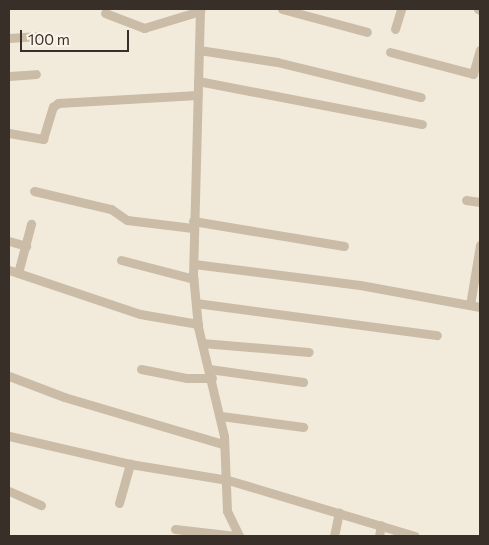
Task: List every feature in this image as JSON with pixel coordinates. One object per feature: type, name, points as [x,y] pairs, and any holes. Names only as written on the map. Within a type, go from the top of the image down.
[{"type":"street","points":[[282,9],[367,32]]},
{"type":"street","points":[[395,29],[401,9]]},
{"type":"street","points":[[105,13],[144,28],[200,10],[193,224],[194,279],[198,324],[221,416],[228,480],[227,511],[238,536]]},
{"type":"street","points":[[9,38],[36,36]]},
{"type":"street","points":[[199,50],[277,62],[421,97]]},
{"type":"street","points":[[390,52],[473,74],[480,50]]},
{"type":"street","points":[[9,76],[36,74]]},
{"type":"street","points":[[198,81],[422,124]]},
{"type":"street","points":[[9,133],[43,139],[53,107],[58,104],[198,95]]},
{"type":"street","points":[[34,190],[111,209],[127,220],[193,224],[344,246]]},
{"type":"street","points":[[466,200],[480,202]]},
{"type":"street","points":[[18,273],[31,224]]},
{"type":"street","points":[[9,241],[26,246]]},
{"type":"street","points":[[470,305],[480,245]]},
{"type":"street","points":[[121,260],[194,279]]},
{"type":"street","points":[[194,264],[360,285],[480,307]]},
{"type":"street","points":[[9,270],[140,314],[198,324]]},
{"type":"street","points":[[196,303],[437,335]]},
{"type":"street","points":[[202,343],[309,352]]},
{"type":"street","points":[[141,369],[187,378],[210,374],[304,382]]},
{"type":"street","points":[[9,376],[64,397],[223,444]]},
{"type":"street","points":[[221,416],[304,427]]},
{"type":"street","points":[[9,436],[130,464],[228,480],[415,536]]},
{"type":"street","points":[[120,503],[130,464]]},
{"type":"street","points":[[9,492],[41,505]]},
{"type":"street","points":[[334,536],[339,513]]},
{"type":"street","points":[[378,536],[381,525]]},
{"type":"street","points":[[175,529],[238,536]]}]
